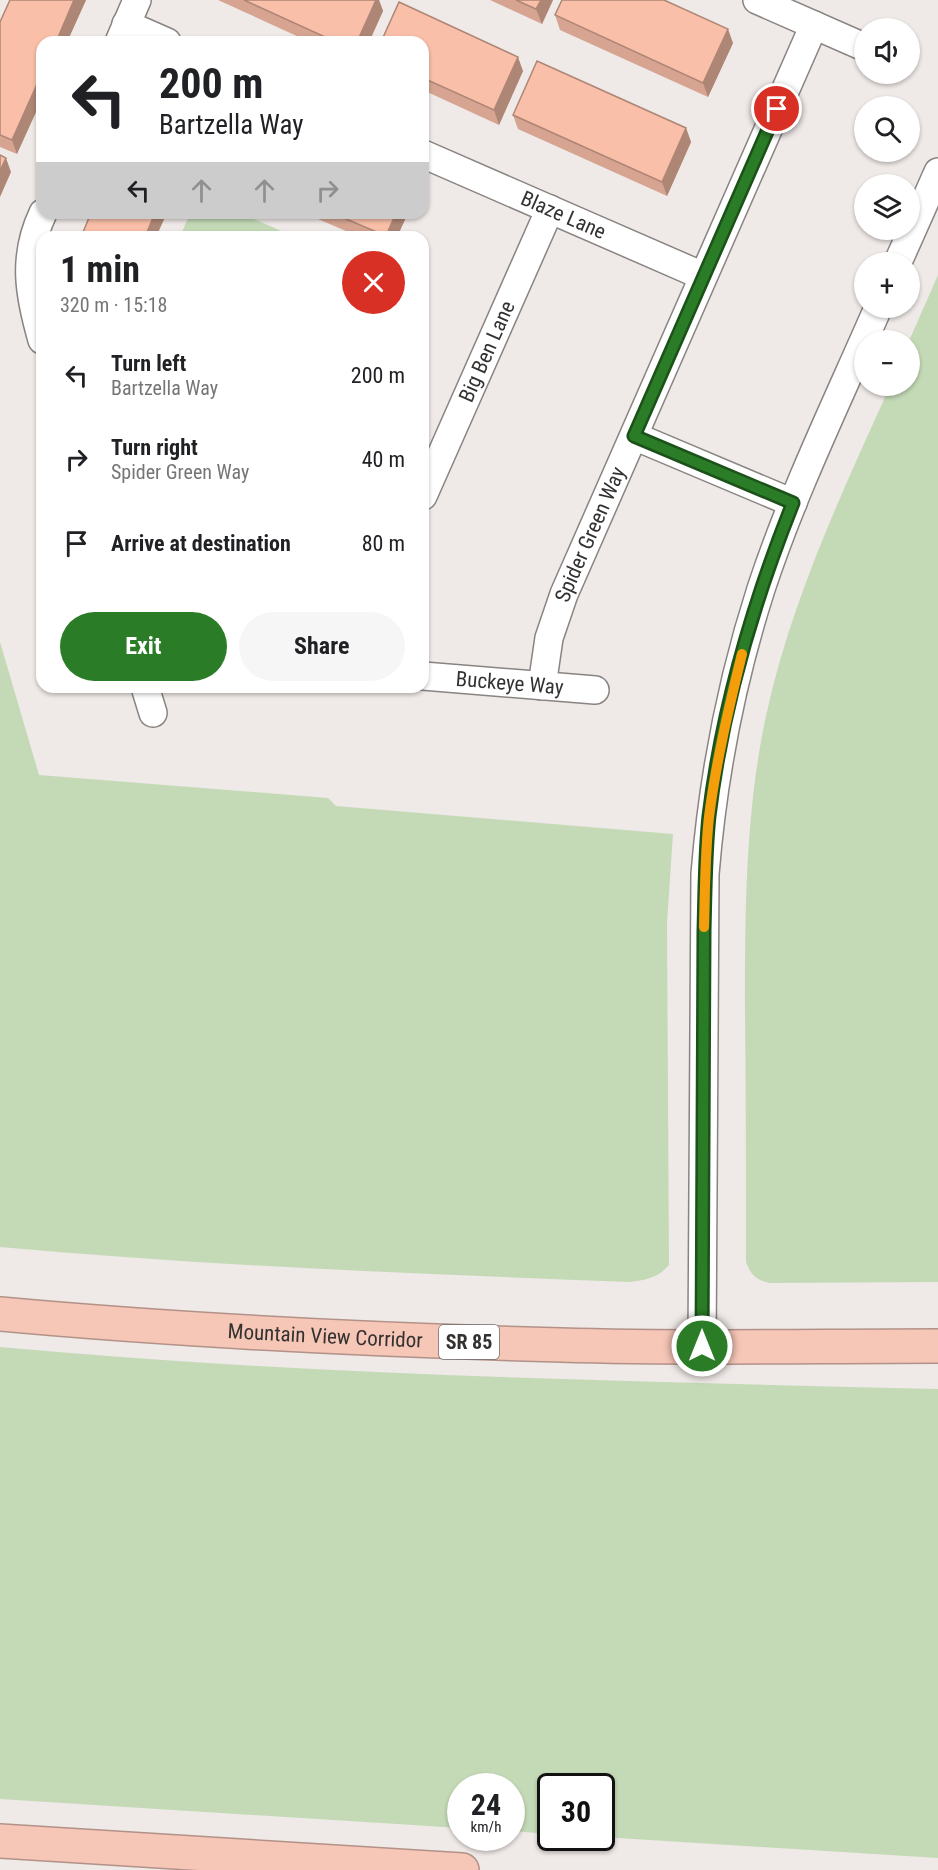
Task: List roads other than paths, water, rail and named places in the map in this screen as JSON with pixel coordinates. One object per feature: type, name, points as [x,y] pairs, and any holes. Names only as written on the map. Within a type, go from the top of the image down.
[{"type":"highway","name":"Mountain View Corridor","points":[[0,1314],[353,1338],[563,1346],[938,1346]]},
{"type":"highway","points":[[0,1841],[462,1870]]},
{"type":"street","points":[[122,33],[137,0]]},
{"type":"street","points":[[757,0],[854,42]]},
{"type":"street","name":"Spider Green Way","points":[[542,686],[555,616],[814,25]]},
{"type":"street","name":"Blaze Lane","points":[[429,157],[703,276]]},
{"type":"street","points":[[902,252],[938,172]]},
{"type":"street","name":"Big Ben Lane","points":[[429,482],[550,209]]},
{"type":"street","points":[[36,232],[29,278],[36,317]]},
{"type":"street","points":[[702,1346],[704,931],[709,817],[728,710],[765,578],[793,503],[874,318]]},
{"type":"street","points":[[634,436],[793,503]]},
{"type":"street","name":"Buckeye Way","points":[[429,677],[595,690]]},
{"type":"street","points":[[147,693],[153,713]]}]
